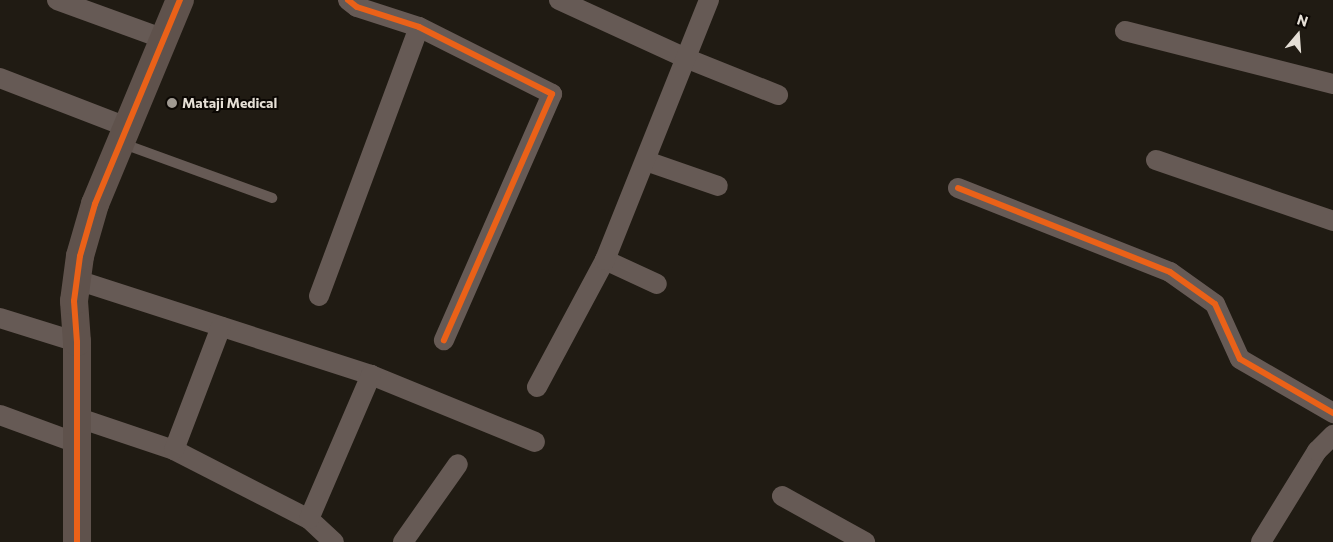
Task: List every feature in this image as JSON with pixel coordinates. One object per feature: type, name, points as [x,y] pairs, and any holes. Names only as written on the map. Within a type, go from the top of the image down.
[{"type":"street","points":[[57,0],[164,39]]},
{"type":"street","points":[[77,542],[77,342],[74,301],[80,256],[95,204],[180,0]]},
{"type":"street","points":[[348,0],[357,7],[419,27],[552,94],[444,340]]},
{"type":"street","points":[[559,0],[688,59],[778,95]]},
{"type":"street","points":[[537,387],[605,260],[688,59],[709,0]]},
{"type":"street","points":[[319,296],[419,27]]},
{"type":"street","points":[[1125,31],[1333,84]]},
{"type":"street","points":[[0,78],[123,135]]},
{"type":"street","points":[[1156,160],[1333,221]]},
{"type":"street","points":[[646,161],[718,186]]},
{"type":"street","points":[[958,188],[1170,272],[1215,304],[1240,359],[1333,413]]},
{"type":"street","points":[[605,260],[657,284]]},
{"type":"street","points":[[77,280],[371,375],[535,442]]},
{"type":"street","points":[[0,318],[77,342]]},
{"type":"street","points":[[174,450],[221,327]]},
{"type":"street","points":[[309,519],[371,375]]},
{"type":"street","points":[[0,415],[76,430],[139,436],[174,450],[309,519],[334,542]]},
{"type":"street","points":[[1261,542],[1325,454],[1333,434]]},
{"type":"street","points":[[402,542],[458,464]]},
{"type":"street","points":[[782,496],[865,542]]},
{"type":"lane","points":[[123,135],[272,198]]},
{"type":"cycle path","points":[[77,542],[77,342],[74,301],[80,256],[95,204],[180,0]]},
{"type":"cycle path","points":[[348,0],[357,7],[419,27],[552,94],[444,340]]},
{"type":"cycle path","points":[[958,188],[1170,272],[1215,304],[1240,359],[1333,413]]},
{"type":"place","name":"Mataji Medical","points":[[172,103]]}]
